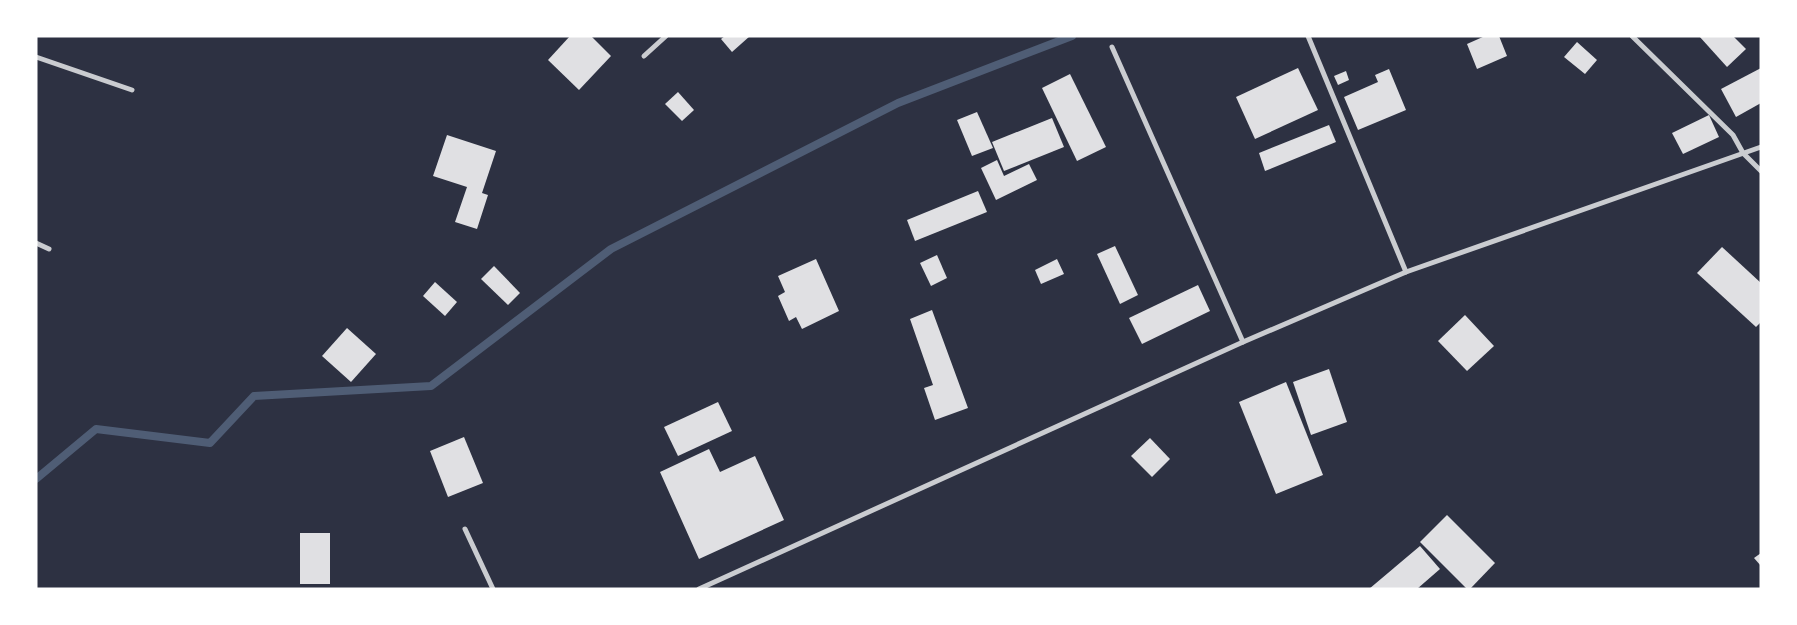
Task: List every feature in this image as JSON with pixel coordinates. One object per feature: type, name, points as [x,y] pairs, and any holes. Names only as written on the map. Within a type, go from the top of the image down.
[{"type":"street","points":[[644,56],[666,36]]},
{"type":"street","points":[[1308,36],[1406,272]]},
{"type":"street","points":[[1632,36],[1733,135],[1742,153],[1761,171]]},
{"type":"street","points":[[1112,47],[1242,342]]},
{"type":"street","points":[[36,57],[132,90]]},
{"type":"street","points":[[699,589],[1242,342],[1406,272],[1761,147]]},
{"type":"street","points":[[36,244],[49,249]]},
{"type":"street","points":[[464,529],[493,589]]},
{"type":"building","points":[[570,36],[591,36],[611,56],[579,90],[548,60]]},
{"type":"building","points":[[725,36],[750,36],[732,52],[721,39]]},
{"type":"building","points":[[1485,36],[1499,36],[1507,56],[1477,69],[1467,44]]},
{"type":"building","points":[[1699,36],[1733,36],[1746,49],[1727,67]]},
{"type":"building","points":[[1577,42],[1597,60],[1585,74],[1564,57]]},
{"type":"building","points":[[1298,68],[1318,110],[1255,139],[1236,97]]},
{"type":"building","points":[[1761,68],[1761,103],[1736,117],[1721,89]]},
{"type":"building","points":[[1389,69],[1406,110],[1358,130],[1344,97],[1378,82],[1375,75]]},
{"type":"building","points":[[1346,71],[1349,80],[1338,85],[1334,76]]},
{"type":"building","points":[[1070,74],[1106,147],[1077,161],[1042,88]]},
{"type":"building","points":[[678,92],[694,110],[682,121],[665,104]]},
{"type":"building","points":[[977,112],[993,148],[972,156],[957,120]]},
{"type":"building","points":[[1709,115],[1719,137],[1683,154],[1672,133]]},
{"type":"building","points":[[1052,118],[1064,147],[1004,171],[992,142]]},
{"type":"building","points":[[1329,125],[1336,142],[1265,171],[1259,153]]},
{"type":"building","points":[[447,135],[496,151],[482,193],[488,195],[477,229],[455,222],[467,187],[433,176]]},
{"type":"building","points":[[997,160],[1004,176],[1029,164],[1037,180],[996,200],[981,168]]},
{"type":"building","points":[[978,191],[987,212],[915,241],[907,220]]},
{"type":"building","points":[[1115,246],[1138,295],[1120,304],[1097,254]]},
{"type":"building","points":[[1722,247],[1761,283],[1761,322],[1756,327],[1697,273]]},
{"type":"building","points":[[937,255],[947,278],[931,286],[920,263]]},
{"type":"building","points":[[816,259],[839,311],[802,329],[796,317],[789,321],[778,296],[785,292],[778,276]]},
{"type":"building","points":[[1057,259],[1064,274],[1041,284],[1035,270]]},
{"type":"building","points":[[494,266],[520,293],[508,305],[481,279]]},
{"type":"building","points":[[435,282],[457,302],[445,316],[423,296]]},
{"type":"building","points":[[1198,285],[1210,311],[1142,344],[1129,318]]},
{"type":"building","points":[[932,310],[968,408],[935,420],[924,388],[933,385],[910,319]]},
{"type":"building","points":[[1465,315],[1494,346],[1467,371],[1438,341]]},
{"type":"building","points":[[347,328],[376,354],[351,382],[322,356]]},
{"type":"building","points":[[1329,369],[1347,422],[1311,435],[1293,382]]},
{"type":"building","points":[[1286,382],[1323,475],[1276,494],[1239,402]]},
{"type":"building","points":[[718,402],[732,431],[678,456],[664,427]]},
{"type":"building","points":[[464,437],[483,483],[448,497],[430,451]]},
{"type":"building","points":[[1150,438],[1170,459],[1152,477],[1131,456]]},
{"type":"building","points":[[709,449],[720,472],[755,456],[784,520],[699,559],[660,472]]},
{"type":"building","points":[[1447,515],[1495,563],[1470,589],[1467,589],[1420,542]]},
{"type":"building","points":[[300,533],[330,533],[330,584],[300,584]]},
{"type":"building","points":[[1420,546],[1440,569],[1417,589],[1369,589]]},
{"type":"building","points":[[1761,553],[1761,566],[1754,558]]},
{"type":"waterway","points":[[36,479],[96,429],[210,443],[254,396],[431,386],[611,249],[898,103],[1072,36]]}]
